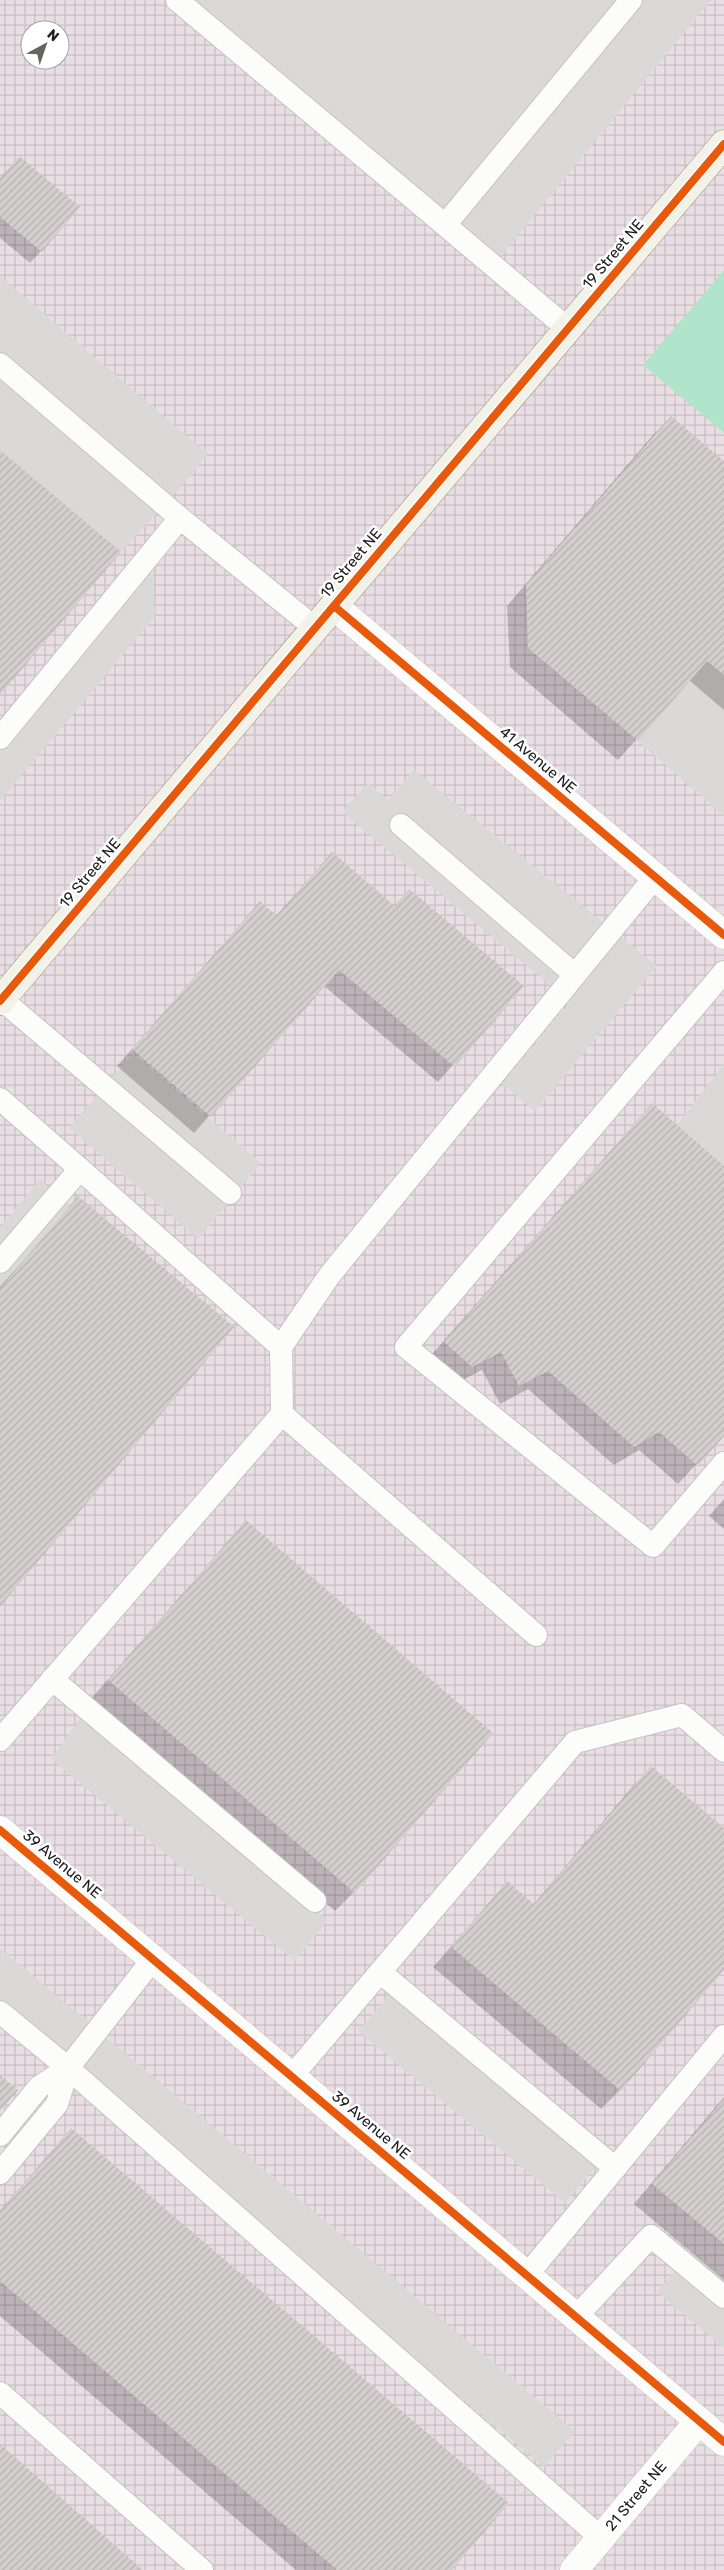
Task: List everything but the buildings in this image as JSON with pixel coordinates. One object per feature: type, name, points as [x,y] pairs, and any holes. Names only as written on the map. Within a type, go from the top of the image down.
[{"type":"street","name":"19 Street NE","points":[[0,1000],[724,144]]},
{"type":"street","name":"41 Avenue NE","points":[[334,606],[724,935]]},
{"type":"street","name":"39 Avenue NE","points":[[0,1830],[724,2442]]},
{"type":"street","name":"21 Street NE","points":[[574,2570],[699,2421]]},
{"type":"lane","points":[[177,0],[568,329]]},
{"type":"lane","points":[[445,225],[631,0]]},
{"type":"lane","points":[[0,364],[180,518],[315,628]]},
{"type":"lane","points":[[0,738],[180,518]]},
{"type":"lane","points":[[401,825],[575,975]]},
{"type":"lane","points":[[0,1740],[282,1414],[281,1347],[330,1276],[655,877]]},
{"type":"lane","points":[[724,972],[406,1347],[653,1546],[724,1463]]},
{"type":"lane","points":[[0,1000],[230,1193]]},
{"type":"lane","points":[[0,1099],[281,1347]]},
{"type":"lane","points":[[0,1262],[80,1168]]},
{"type":"lane","points":[[282,1414],[536,1635]]},
{"type":"lane","points":[[52,1679],[315,1901]]},
{"type":"lane","points":[[292,2076],[575,1742],[682,1716],[724,1751]]},
{"type":"lane","points":[[0,2135],[39,2087],[68,2068],[153,1959]]},
{"type":"lane","points":[[380,1972],[615,2168]]},
{"type":"lane","points":[[0,2012],[68,2068],[601,2538]]},
{"type":"lane","points":[[527,2275],[724,2036]]},
{"type":"lane","points":[[0,2173],[57,2104],[68,2068]]},
{"type":"lane","points":[[576,2317],[651,2236],[724,2297]]},
{"type":"lane","points":[[0,2394],[202,2570]]},
{"type":"shaded area","points":[[0,0],[724,0],[724,2570],[0,2570]]},
{"type":"shaded area","points":[[178,0],[711,0],[497,261]]},
{"type":"shaded area","points":[[0,276],[208,454],[183,485],[121,552],[0,450]]},
{"type":"shaded area","points":[[153,571],[155,617],[0,801],[0,752]]},
{"type":"shaded area","points":[[707,661],[724,675],[724,816],[638,741]]},
{"type":"shaded area","points":[[414,770],[657,966],[535,1111],[502,1084],[570,1002],[342,812],[368,783],[388,800]]},
{"type":"shaded area","points":[[133,1054],[261,1163],[198,1239],[69,1128]]},
{"type":"shaded area","points":[[724,1064],[724,1166],[677,1125]]},
{"type":"shaded area","points":[[40,1179],[70,1206],[0,1289],[0,1228]]},
{"type":"shaded area","points":[[84,1713],[328,1920],[295,1961],[51,1759]]},
{"type":"shaded area","points":[[0,1948],[575,2431],[544,2467],[0,2010]]},
{"type":"shaded area","points":[[390,1994],[596,2166],[565,2203],[358,2031]]},
{"type":"shaded area","points":[[692,2251],[724,2278],[724,2348],[657,2292]]},
{"type":"green space","points":[[724,270],[724,433],[643,365]]},
{"type":"cycle path","points":[[0,1001],[724,144]]},
{"type":"cycle path","points":[[334,606],[724,935]]},
{"type":"cycle path","points":[[0,1830],[724,2442]]}]
